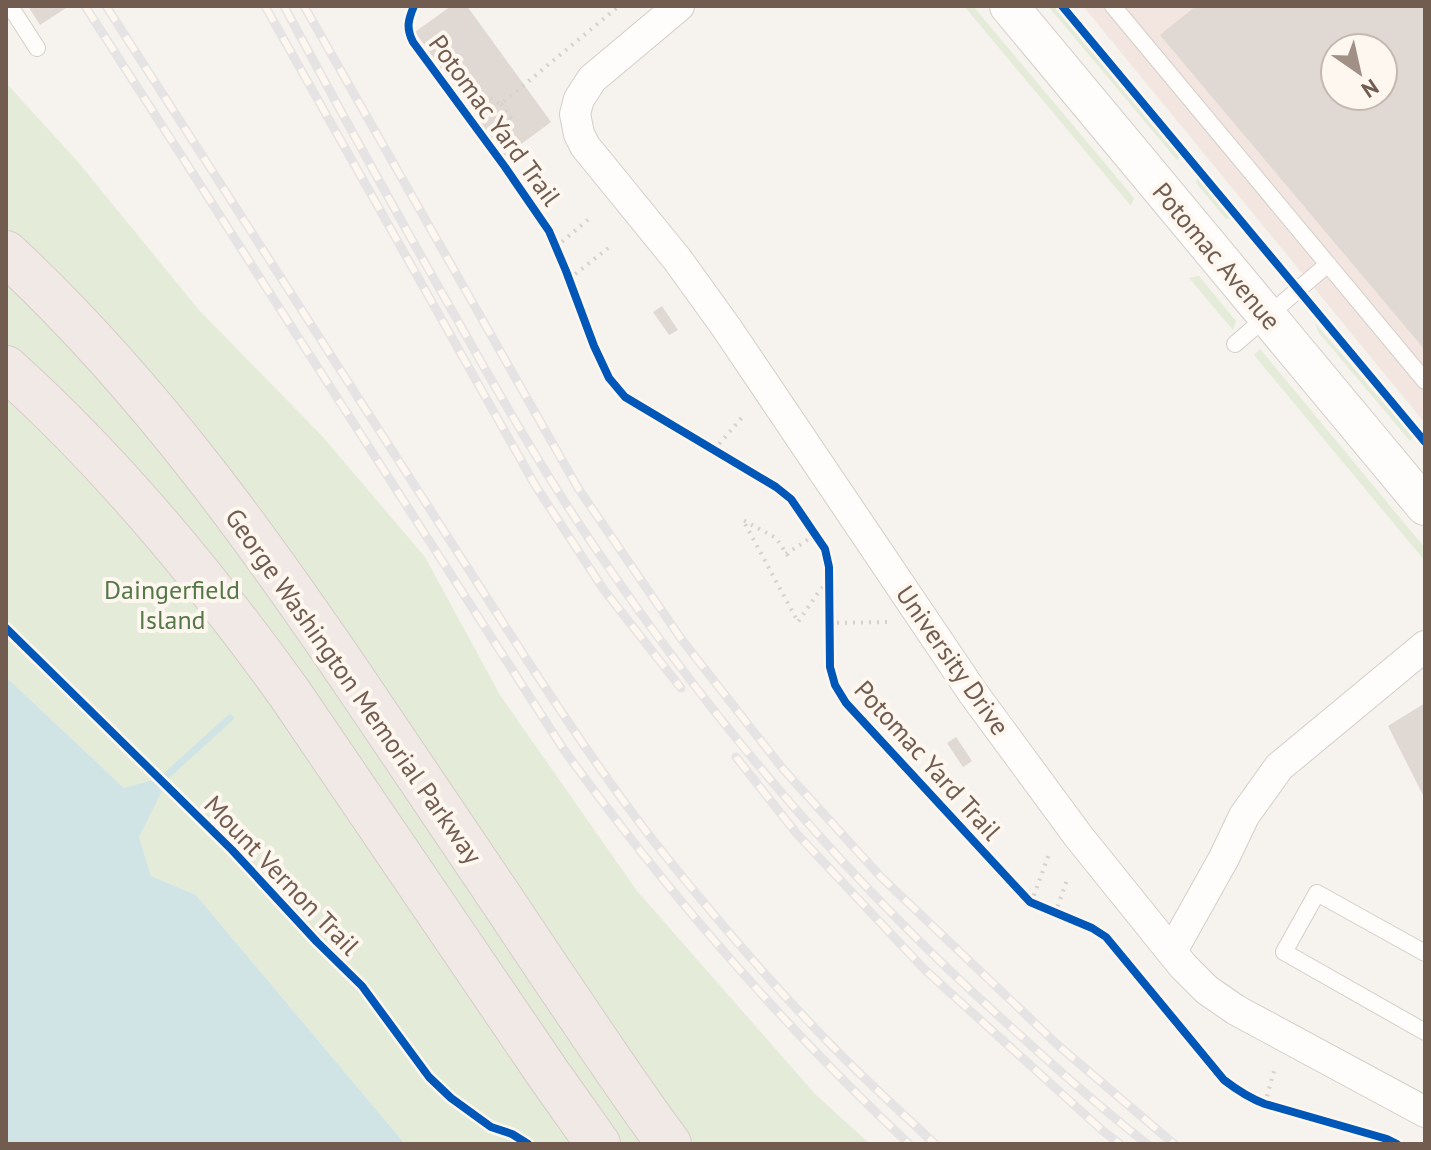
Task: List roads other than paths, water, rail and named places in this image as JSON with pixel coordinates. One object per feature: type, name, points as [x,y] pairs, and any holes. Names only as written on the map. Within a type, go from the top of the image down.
[{"type":"highway","name":"George Washington Memorial Parkway","points":[[6,253],[120,371],[247,528],[669,1144]]},
{"type":"highway","points":[[6,368],[123,485],[209,585],[251,640],[598,1144]]},
{"type":"street","name":"University Drive","points":[[679,6],[592,79],[579,99],[575,114],[585,146],[677,259],[726,327],[973,693],[1079,837],[1172,951],[1207,990],[1236,1010],[1425,1112]]},
{"type":"street","name":"Potomac Avenue","points":[[1009,6],[1425,506]]},
{"type":"street","points":[[1172,951],[1244,816],[1279,767],[1425,646]]},
{"type":"lane","points":[[10,6],[37,48]]},
{"type":"lane","points":[[1113,6],[1425,381]]},
{"type":"lane","points":[[1235,344],[1328,264]]},
{"type":"lane","points":[[1425,953],[1317,893],[1284,952],[1425,1032]]},
{"type":"waterway","points":[[156,785],[230,718]]},
{"type":"railway","points":[[85,6],[562,747],[683,904],[726,954],[815,1051],[909,1144]]},
{"type":"railway","points":[[106,6],[527,660],[613,786],[649,835],[774,984],[842,1056],[935,1144]]},
{"type":"railway","points":[[265,6],[535,485],[604,590],[681,688]]},
{"type":"railway","points":[[284,6],[414,244],[526,439],[598,552],[684,671],[775,785],[873,894],[978,997],[1147,1144]]},
{"type":"railway","points":[[304,6],[578,488],[682,640],[783,769],[880,876],[1060,1047],[1174,1144]]},
{"type":"railway","points":[[736,757],[797,834],[924,969],[1120,1144]]},
{"type":"park label","name":"Daingerfield Island","points":[[172,604]]}]
